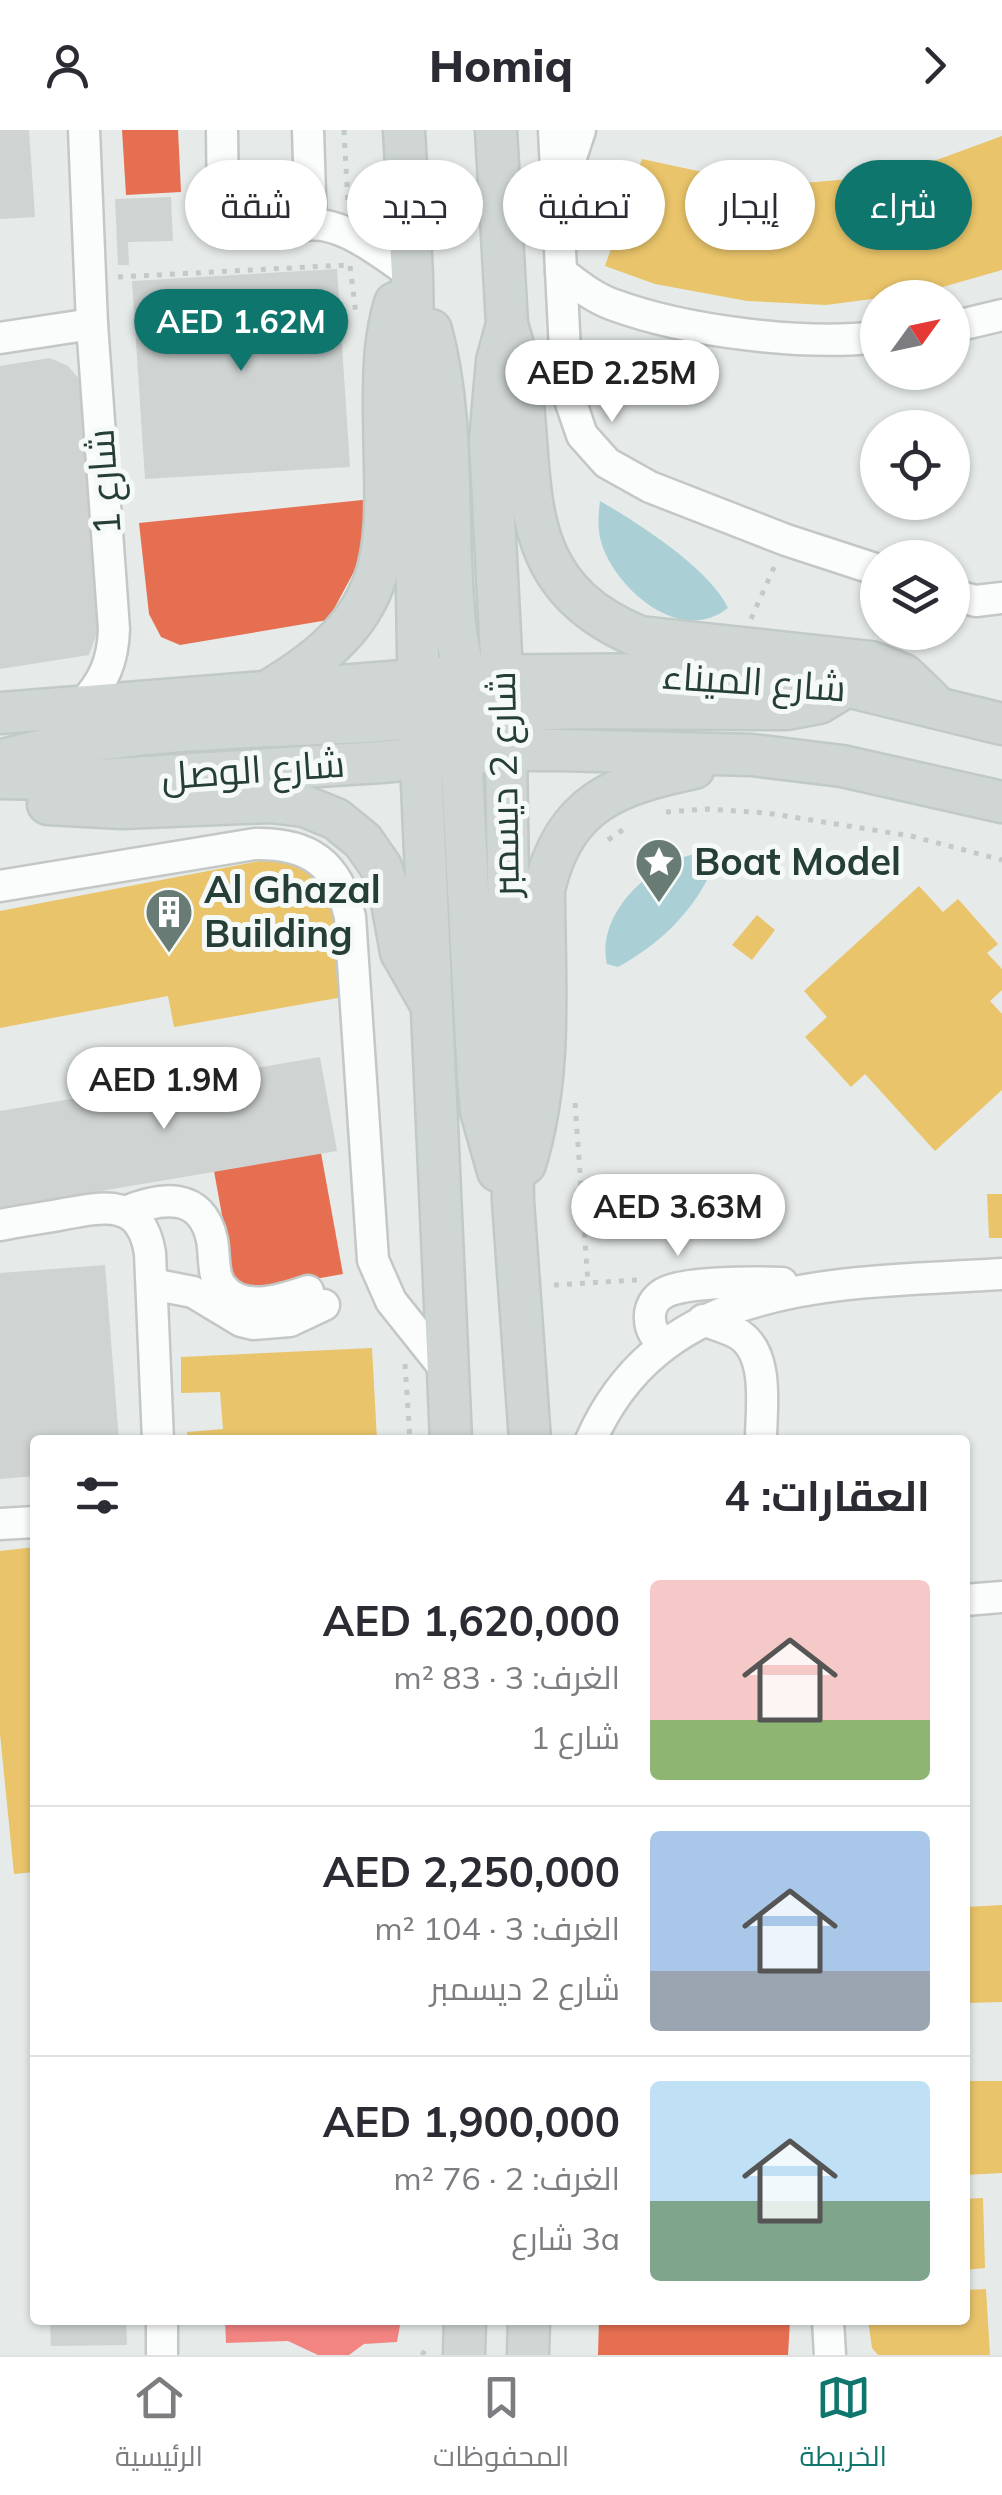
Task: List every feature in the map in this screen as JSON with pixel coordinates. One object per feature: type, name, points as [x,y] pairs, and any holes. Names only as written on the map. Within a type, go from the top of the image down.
[{"type":"main road","name":"شارع 2 ديسمبر","points":[[404,130],[403,268],[466,711],[513,1201],[530,1435]]},
{"type":"main road","name":"شارع 2 ديسمبر","points":[[466,711],[500,626],[490,442],[495,375],[507,324],[496,130]]},
{"type":"main road","points":[[403,268],[434,340],[444,399],[454,628],[466,711],[466,808],[481,1111],[499,1172],[513,1201]]},
{"type":"main road","points":[[268,691],[337,642],[366,604],[376,579],[384,526],[386,330],[403,268]]},
{"type":"main road","points":[[507,324],[525,407],[533,520],[545,553],[578,601],[608,624],[640,637],[888,667],[904,675],[937,708]]},
{"type":"main road","points":[[454,628],[470,650],[478,654],[494,647],[500,626]]},
{"type":"main road","name":"شارع الميناء","points":[[466,711],[730,675],[846,686],[1002,724]]},
{"type":"main road","points":[[466,711],[668,706],[787,709],[818,703],[846,686]]},
{"type":"main road","name":"شارع الوصل","points":[[0,713],[268,691],[466,711]]},
{"type":"main road","points":[[0,760],[73,743],[377,702]]},
{"type":"main road","points":[[556,709],[534,716],[528,730],[535,742],[559,750]]},
{"type":"main road","name":"شارع الوصل","points":[[0,778],[100,780],[420,759],[466,711]]},
{"type":"main road","name":"شارع الميناء","points":[[466,711],[559,750],[752,755],[842,766],[1002,802]]},
{"type":"main road","points":[[513,1201],[542,1097],[544,889],[550,862],[563,837],[580,815],[626,784],[752,755]]},
{"type":"main road","name":"شارع 2 ديسمبر","points":[[420,759],[451,1435]]},
{"type":"main road","points":[[422,811],[428,787],[444,778],[460,789],[466,808]]},
{"type":"main road","points":[[0,796],[88,808],[270,802],[304,806],[336,819],[363,841],[380,867],[391,897],[400,952],[421,992],[434,1007]]},
{"type":"main road","points":[[528,2355],[529,2325]]},
{"type":"street","name":"شارع 1","points":[[82,705],[108,671],[114,629],[92,324],[84,130]]},
{"type":"street","points":[[222,130],[222,160]]},
{"type":"street","points":[[308,130],[309,160]]},
{"type":"street","points":[[554,130],[556,160]]},
{"type":"street","points":[[570,160],[580,130]]},
{"type":"street","points":[[327,228],[350,234],[403,268]]},
{"type":"street","points":[[561,250],[570,406],[582,435],[594,450],[622,474],[786,540],[860,564]]},
{"type":"street","points":[[562,272],[587,292],[616,306],[670,320],[762,335],[860,337]]},
{"type":"street","points":[[970,322],[1002,315]]},
{"type":"street","points":[[0,338],[92,324]]},
{"type":"street","points":[[970,599],[1002,598]]},
{"type":"street","points":[[0,886],[255,844],[284,844],[312,854],[334,874],[345,894],[350,916],[373,1260],[385,1292],[450,1376]]},
{"type":"street","points":[[125,1212],[151,1201],[168,1199],[198,1214],[209,1227],[216,1276],[235,1298],[254,1303],[316,1298],[290,1321],[252,1324],[193,1292],[152,1284]]},
{"type":"street","points":[[0,1225],[102,1207],[125,1212],[138,1222],[147,1236],[152,1284],[158,1435]]},
{"type":"street","points":[[664,1345],[649,1324],[650,1311],[666,1292],[678,1289],[737,1282],[824,1286],[1002,1274]]},
{"type":"street","points":[[594,1435],[627,1380],[664,1345],[703,1320],[745,1303],[824,1286]]},
{"type":"street","points":[[703,1320],[738,1334],[754,1351],[760,1374],[762,1435]]},
{"type":"street","points":[[0,1524],[30,1522]]},
{"type":"street","points":[[970,1600],[1002,1597]]},
{"type":"street","points":[[162,2325],[162,2355]]},
{"type":"street","points":[[828,2325],[830,2355]]},
{"type":"path","points":[[90,278],[403,268]]},
{"type":"path","points":[[738,649],[786,540]]},
{"type":"path","points":[[651,816],[706,809],[767,813],[912,836],[1002,860]]},
{"type":"path","points":[[598,850],[640,821]]},
{"type":"path","points":[[574,1091],[588,1283]]},
{"type":"path","points":[[518,1287],[654,1280],[678,1289]]},
{"type":"path","points":[[401,1314],[410,1435]]},
{"type":"water","points":[[600,501],[689,562],[728,608],[710,618],[691,620],[672,617],[638,596],[611,565],[603,548],[598,524]]},
{"type":"water","points":[[695,854],[707,858],[712,869],[685,913],[661,938],[633,958],[618,967],[607,964],[609,927],[630,894],[661,868]]},
{"type":"building: سكن","points":[[1002,136],[1002,270],[967,280],[860,280],[860,301],[826,305],[747,301],[655,284],[605,266],[611,250],[665,250],[665,164],[685,168],[685,250],[815,250],[815,182],[835,180],[835,250],[972,250],[972,160],[937,160]]},
{"type":"building: سكن","name":"Al Ghazal Building","points":[[296,854],[329,877],[343,997],[174,1027],[168,996],[0,1028],[0,911]]},
{"type":"building: سكن","points":[[919,886],[943,912],[958,899],[998,944],[987,953],[1002,969],[1002,990],[990,1001],[1002,1014],[1002,1090],[935,1151],[865,1074],[851,1087],[805,1037],[827,1017],[804,991]]},
{"type":"building: سكن","points":[[757,915],[775,930],[752,960],[732,945]]},
{"type":"building: سكن","points":[[987,1194],[1002,1194],[1002,1238],[989,1238]]},
{"type":"building: سكن","points":[[372,1348],[377,1435],[187,1435],[223,1429],[220,1392],[181,1393],[181,1357]]},
{"type":"building: سكن","points":[[30,1548],[30,1872],[14,1874],[0,1734],[0,1551]]},
{"type":"building: سكن","points":[[1002,1905],[1002,2002],[970,2003],[970,1907]]},
{"type":"building: سكن","points":[[970,2081],[1002,2081],[1002,2173],[970,2175]]},
{"type":"building: سكن","points":[[983,2198],[985,2268],[970,2270],[970,2199]]},
{"type":"building: سكن","points":[[986,2289],[990,2355],[878,2355],[872,2348],[869,2325],[970,2325],[970,2290]]},
{"type":"building: متاجر","points":[[122,130],[178,130],[181,192],[126,195]]},
{"type":"building: متاجر","points":[[372,499],[372,538],[328,620],[180,645],[161,637],[149,614],[139,523]]},
{"type":"building: متاجر","points":[[321,1153],[343,1274],[236,1293],[214,1171]]},
{"type":"building: متاجر","points":[[599,2325],[790,2325],[788,2355],[598,2355]]},
{"type":"building: صحة","points":[[225,2325],[400,2325],[397,2342],[364,2344],[349,2355],[318,2355],[288,2341],[226,2343]]},
{"type":"building: أخرى","points":[[0,130],[29,130],[35,217],[0,219]]},
{"type":"building: أخرى","points":[[171,197],[173,241],[128,242],[129,265],[118,265],[115,199]]},
{"type":"building: أخرى","points":[[337,269],[350,467],[145,479],[132,281]]},
{"type":"building: أخرى","points":[[50,358],[68,366],[87,388],[104,614],[89,655],[0,669],[0,366]]},
{"type":"building: أخرى","points":[[320,1057],[337,1151],[0,1208],[0,1111]]},
{"type":"building: أخرى","points":[[105,1265],[119,1435],[30,1435],[30,1476],[0,1479],[0,1273]]},
{"type":"building: أخرى","points":[[50,2325],[126,2325],[127,2345],[51,2346]]},
{"type":"place","name":"Boat Model","points":[[659,904]]},
{"type":"place","name":"Al Ghazal Building","points":[[169,954]]}]
